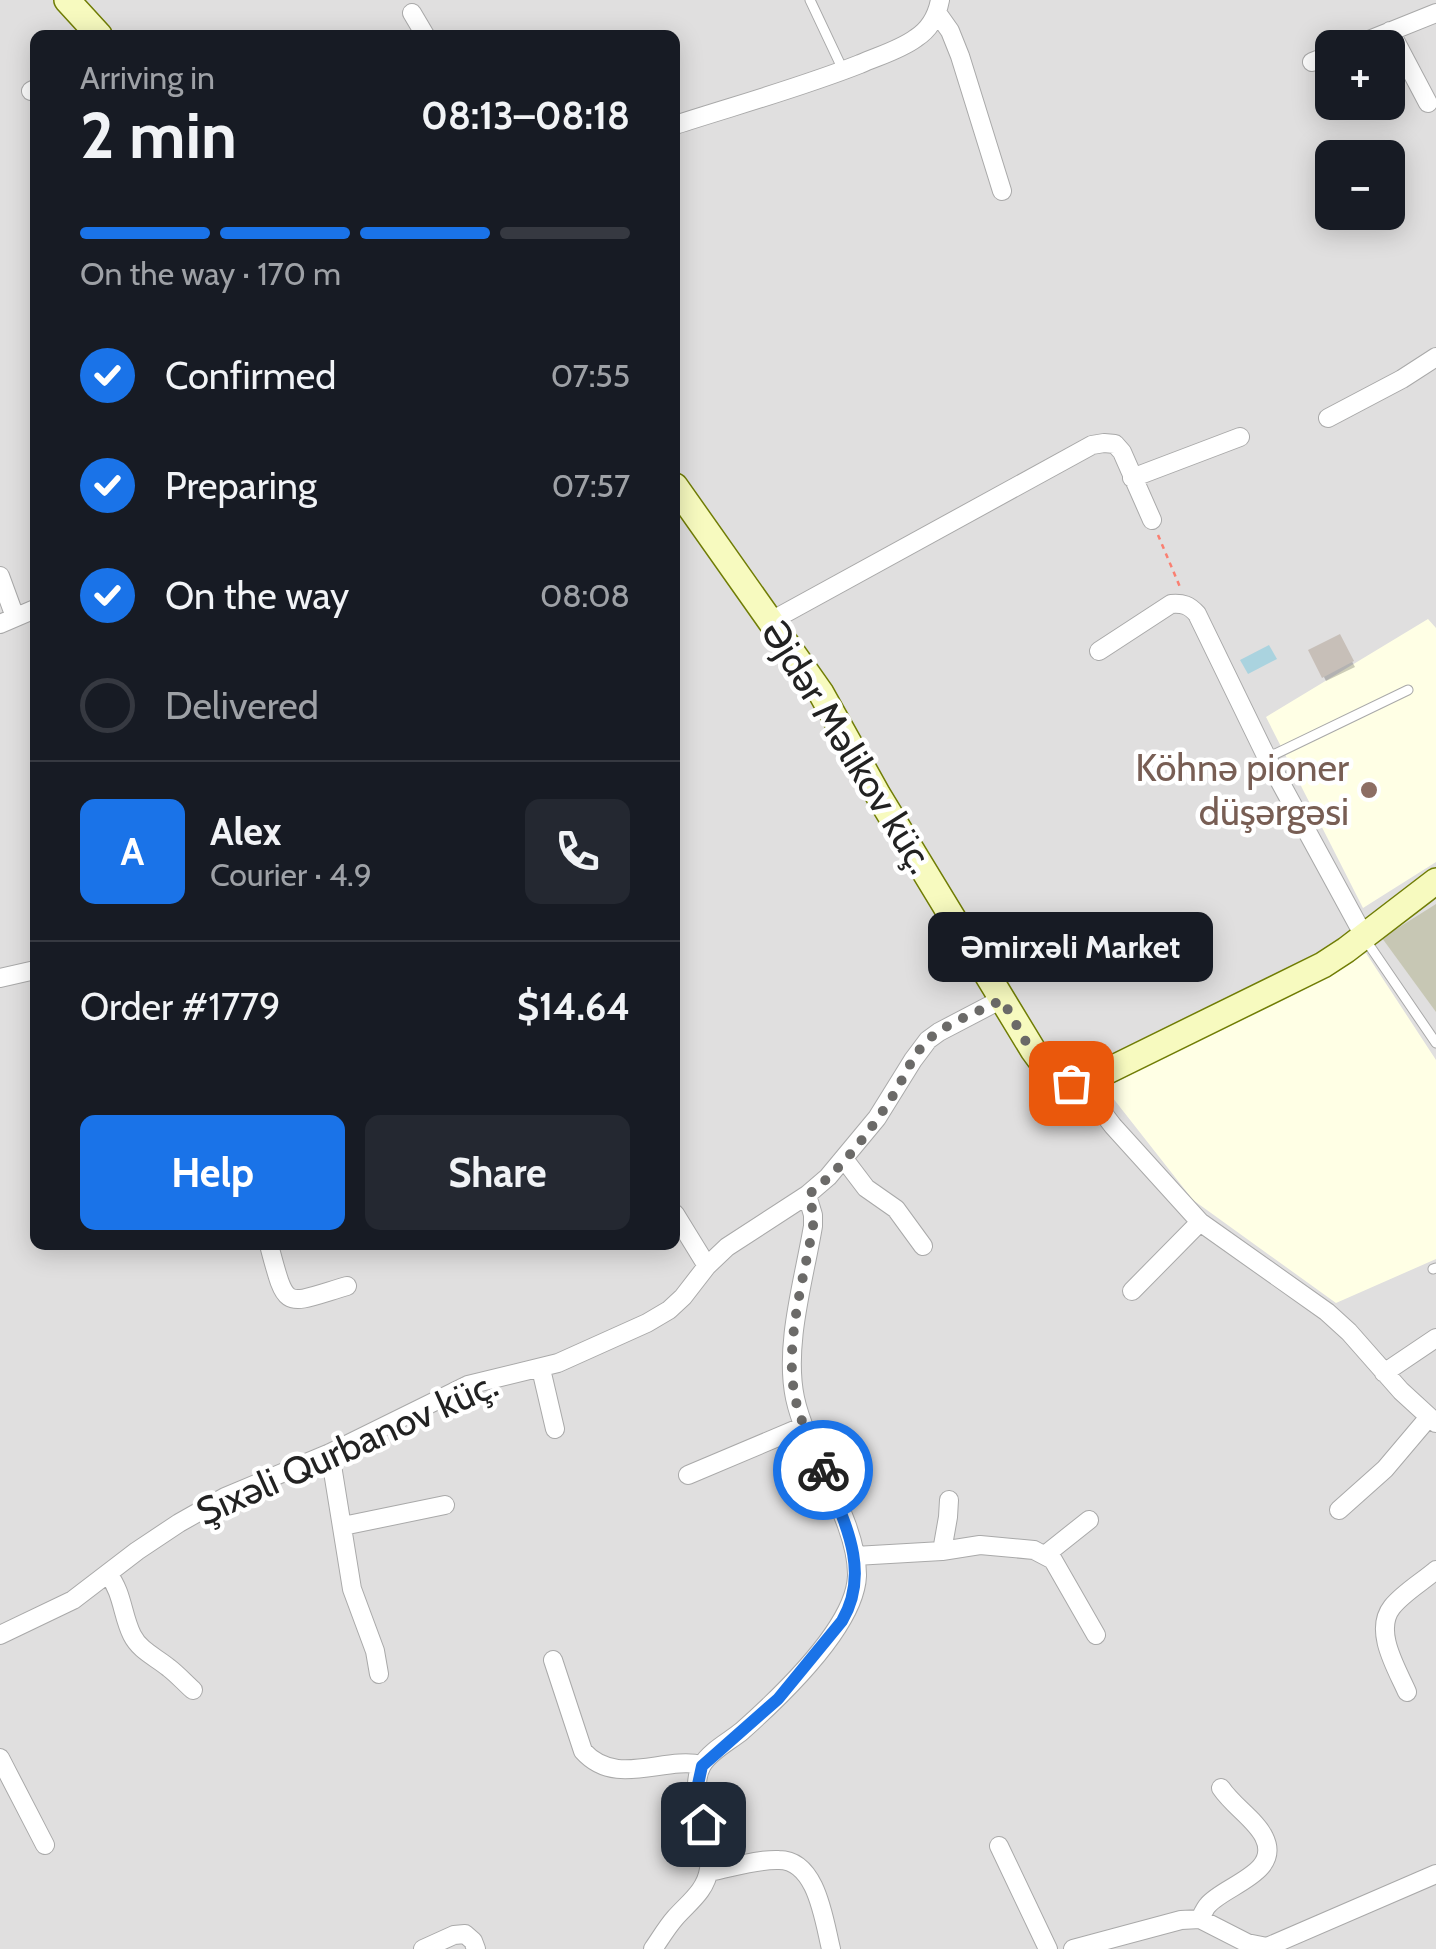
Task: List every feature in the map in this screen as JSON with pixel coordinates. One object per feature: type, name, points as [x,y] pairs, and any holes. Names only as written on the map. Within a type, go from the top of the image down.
[{"type":"street","points":[[67,0],[94,30]]},
{"type":"street","points":[[680,124],[844,70],[916,39],[929,27],[939,7]]},
{"type":"street","points":[[939,7],[960,56],[1002,192]]},
{"type":"street","points":[[412,13],[422,30]]},
{"type":"street","points":[[1393,30],[1436,13]]},
{"type":"street","points":[[1405,60],[1428,104]]},
{"type":"street","points":[[1328,418],[1436,357]]},
{"type":"street","points":[[1132,478],[1240,438]]},
{"type":"street","points":[[771,621],[1104,442],[1115,444],[1122,452],[1152,520]]},
{"type":"street","name":"Əjdər Məlikov küç.","points":[[680,493],[821,693],[878,796],[1045,1068],[1057,1079],[1083,1082]]},
{"type":"street","points":[[0,576],[8,621]]},
{"type":"street","points":[[1099,651],[1170,604],[1191,607],[1267,758],[1364,936]]},
{"type":"street","points":[[1339,1510],[1432,1420],[1327,1312],[1200,1222],[1113,1126],[1083,1082],[1323,965],[1436,881]]},
{"type":"street","points":[[0,978],[30,971]]},
{"type":"street","name":"Şıxəli Qurbanov küç.","points":[[0,1635],[74,1600],[178,1523],[225,1497],[330,1453],[468,1385],[541,1369],[647,1324],[683,1297],[727,1246],[808,1195],[844,1159],[877,1118],[928,1040],[1002,1000]]},
{"type":"street","points":[[844,1159],[866,1188],[896,1209],[923,1246]]},
{"type":"street","points":[[653,1949],[673,1920],[698,1895],[709,1872],[697,1789],[702,1766],[778,1699],[842,1621],[854,1594],[855,1556],[804,1426],[792,1373],[793,1340],[814,1215],[808,1195]]},
{"type":"street","points":[[680,1222],[707,1266]]},
{"type":"street","points":[[1132,1291],[1200,1222]]},
{"type":"street","points":[[271,1250],[280,1282],[292,1300],[348,1286]]},
{"type":"street","points":[[1384,1374],[1436,1338]]},
{"type":"street","points":[[541,1369],[555,1429]]},
{"type":"street","points":[[688,1475],[804,1426]]},
{"type":"street","points":[[330,1453],[352,1588],[375,1652],[378,1674]]},
{"type":"street","points":[[942,1552],[949,1500]]},
{"type":"street","points":[[344,1526],[446,1505]]},
{"type":"street","points":[[1045,1555],[1089,1520]]},
{"type":"street","points":[[855,1556],[942,1552],[980,1545],[1034,1550],[1052,1560],[1096,1635]]},
{"type":"street","points":[[1407,1692],[1388,1648],[1387,1614],[1436,1570]]},
{"type":"street","points":[[108,1574],[120,1594],[138,1644],[192,1690]]},
{"type":"street","points":[[553,1660],[584,1751],[592,1760],[622,1769],[689,1762],[702,1766]]},
{"type":"street","points":[[0,1758],[46,1845]]},
{"type":"street","points":[[1200,1920],[1206,1906],[1260,1870],[1267,1856],[1268,1842],[1222,1788]]},
{"type":"street","points":[[999,1846],[1048,1949]]},
{"type":"street","points":[[709,1872],[778,1860],[800,1866],[820,1906],[831,1949]]},
{"type":"street","points":[[1073,1949],[1181,1920],[1200,1920],[1247,1943],[1267,1948],[1436,1874]]},
{"type":"street","points":[[423,1949],[465,1934],[476,1949]]},
{"type":"lane","points":[[810,0],[844,70]]},
{"type":"lane","points":[[1267,758],[1408,690]]},
{"type":"lane","points":[[1364,936],[1436,1043]]},
{"type":"path","points":[[1152,520],[1178,580],[1183,604]]},
{"type":"shaded area","points":[[0,0],[1436,0],[1436,1949],[0,1949]]},
{"type":"shaded area","name":"Köhnə pioner düşərgəsi","points":[[1428,619],[1436,628],[1436,862],[1363,908],[1266,717]]},
{"type":"shaded area","points":[[1436,904],[1436,1012],[1382,938]]},
{"type":"shaded area","points":[[1366,953],[1436,1060],[1436,1259],[1336,1303],[1193,1200],[1105,1088]]},
{"type":"water","points":[[1269,645],[1277,659],[1248,674],[1240,660]]},
{"type":"building","points":[[1340,634],[1354,661],[1322,678],[1308,650]]},
{"type":"building","points":[[1072,1094],[1077,1109],[1054,1117],[1049,1102]]},
{"type":"way so far","points":[[823,1470],[795,1399],[792,1373],[793,1340],[814,1215],[808,1195],[854,1148],[928,1040],[1002,1000],[1045,1068],[1057,1079],[1071,1083]]},
{"type":"place","name":"Köhnə pioner düşərgəsi","points":[[1369,790]]},
{"type":"place","name":"Əmirxəli Market","points":[[1071,1083]]},
{"type":"route","points":[[703,1824],[697,1789],[702,1766],[778,1699],[849,1610],[857,1577],[855,1556],[823,1470]]}]
